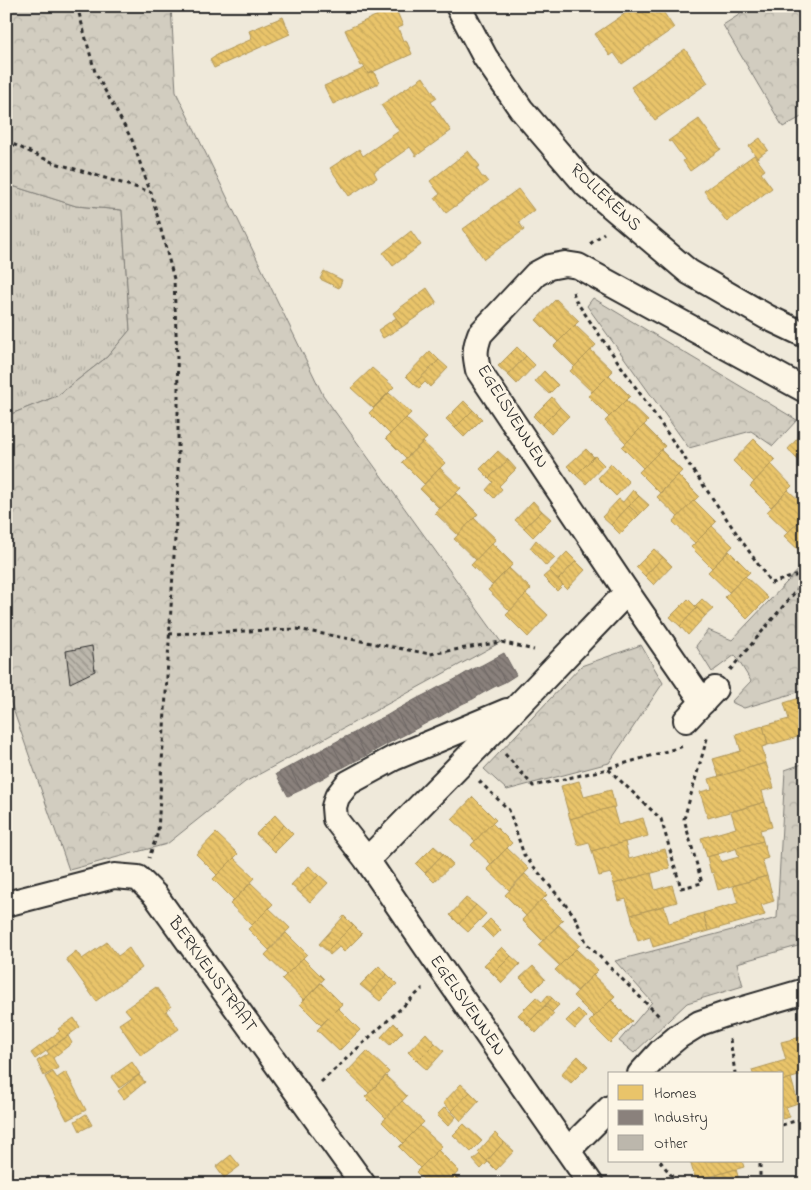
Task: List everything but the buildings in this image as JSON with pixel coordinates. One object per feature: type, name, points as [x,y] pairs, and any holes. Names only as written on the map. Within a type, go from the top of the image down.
[{"type":"street","name":"ROLLEKENS","points":[[458,6],[485,57],[520,108],[586,185],[689,272],[767,317],[805,334]]},
{"type":"street","points":[[565,264],[578,266],[805,390]]},
{"type":"street","name":"EGELSVENNEN","points":[[565,264],[549,267],[536,274],[480,334],[475,346],[478,370],[627,592],[709,695]]},
{"type":"street","name":"EGELSVENNEN","points":[[367,860],[627,592]]},
{"type":"street","points":[[686,720],[709,695]]},
{"type":"street","name":"EGELSVENNEN","points":[[516,708],[394,758],[348,783],[337,797],[334,807],[335,819],[367,860],[591,1184]]},
{"type":"street","points":[[6,904],[114,876],[138,878]]},
{"type":"street","name":"BERKVENSTRAAT","points":[[138,878],[155,895],[364,1184]]},
{"type":"street","points":[[642,1072],[661,1051],[679,1036],[700,1024],[722,1015],[805,991]]},
{"type":"street","points":[[568,1150],[608,1110]]},
{"type":"path","points":[[77,6],[95,72],[132,140],[150,192],[174,279],[178,386],[178,486],[158,832],[148,861],[138,878]]},
{"type":"path","points":[[6,142],[52,162],[150,192]]},
{"type":"path","points":[[624,217],[565,264],[576,301],[770,583],[805,573]]},
{"type":"path","points":[[608,769],[661,819],[681,888],[702,883],[684,819],[711,724],[709,695],[805,580]]},
{"type":"path","points":[[169,634],[297,629],[430,654],[501,642],[532,650],[575,646]]},
{"type":"path","points":[[488,736],[533,786],[608,769],[689,745]]},
{"type":"path","points":[[698,742],[706,739]]},
{"type":"path","points":[[461,764],[509,810],[524,855],[574,915],[587,944],[679,1036]]},
{"type":"path","points":[[302,1099],[442,970]]},
{"type":"path","points":[[722,1015],[729,1034],[735,1072]]},
{"type":"path","points":[[784,1124],[805,1118]]},
{"type":"path","points":[[661,1162],[678,1184]]},
{"type":"path","points":[[760,1162],[760,1184]]},
{"type":"green space","points":[[6,6],[171,6],[176,92],[323,395],[501,642],[245,782],[167,844],[69,870],[6,689],[6,416],[57,396],[107,357],[130,330],[122,210],[76,206],[6,184]]},
{"type":"green space","points":[[753,6],[805,6],[805,115],[783,127],[723,25]]},
{"type":"green space","points":[[6,184],[76,206],[122,210],[130,330],[107,357],[57,396],[6,416]]},
{"type":"green space","points":[[593,298],[797,420],[773,446],[751,431],[689,448],[587,306]]},
{"type":"green space","points":[[805,563],[805,690],[744,708],[731,702],[751,681],[735,655],[712,672],[696,646],[708,630],[732,640]]},
{"type":"green space","points":[[641,645],[663,683],[609,763],[507,790],[484,769],[581,666]]},
{"type":"green space","points":[[805,763],[805,944],[737,963],[743,986],[687,1003],[634,1053],[619,1041],[652,1002],[615,961],[777,918],[785,770]]}]
